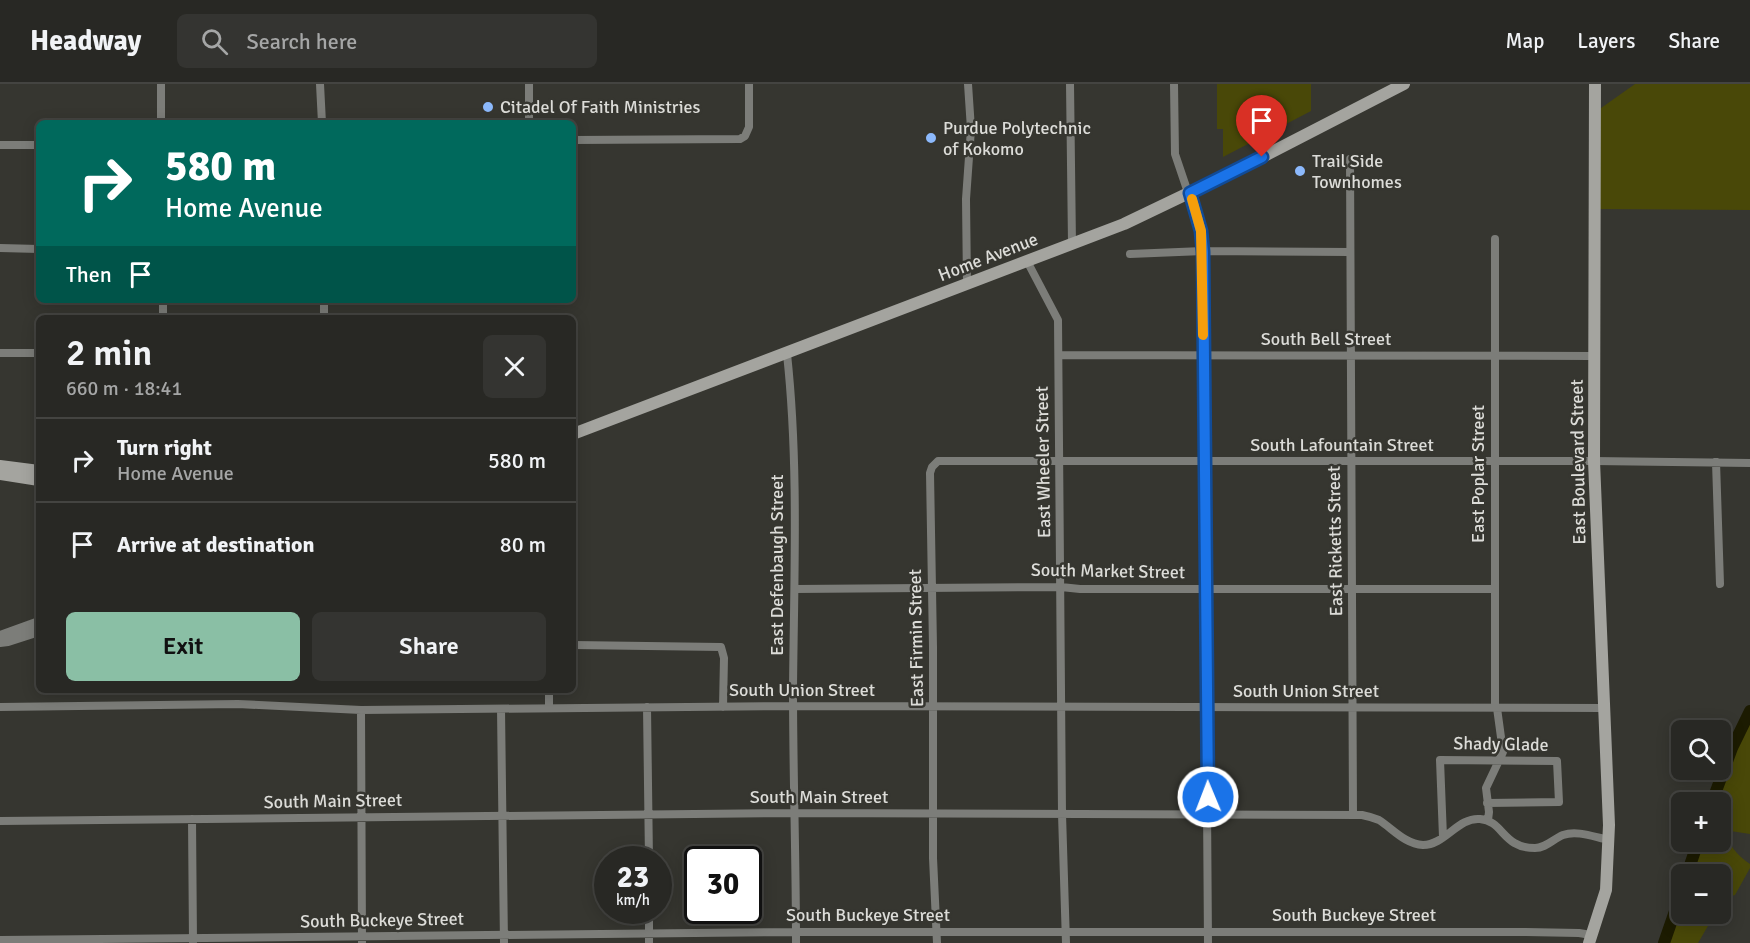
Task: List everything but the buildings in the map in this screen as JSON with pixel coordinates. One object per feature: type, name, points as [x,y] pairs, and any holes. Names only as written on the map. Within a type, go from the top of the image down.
[{"type":"main road","name":"Home Avenue","points":[[576,433],[1124,224],[1404,84]]},
{"type":"main road","name":"East Boulevard Street","points":[[1590,939],[1606,890],[1609,840],[1594,461],[1595,84]]},
{"type":"main road","points":[[0,466],[36,471]]},
{"type":"main road","points":[[0,474],[36,480]]},
{"type":"street","points":[[161,84],[161,120]]},
{"type":"street","points":[[320,84],[322,120]]},
{"type":"street","points":[[529,84],[529,120]]},
{"type":"street","points":[[576,140],[740,139],[746,136],[749,127],[749,84]]},
{"type":"street","points":[[967,285],[966,199],[971,129],[968,84]]},
{"type":"street","points":[[1070,84],[1072,244]]},
{"type":"street","points":[[1174,84],[1175,154],[1201,231],[1203,252],[1208,943]]},
{"type":"street","points":[[0,146],[36,145]]},
{"type":"street","name":"East Ricketts Street","points":[[1350,159],[1353,815]]},
{"type":"street","name":"East Poplar Street","points":[[1496,239],[1493,589],[1495,705],[1503,742],[1503,752],[1499,761]]},
{"type":"street","points":[[0,248],[36,249]]},
{"type":"street","points":[[1130,254],[1350,252]]},
{"type":"street","name":"East Wheeler Street","points":[[1027,261],[1058,320],[1062,814],[1066,943]]},
{"type":"street","points":[[0,353],[36,353]]},
{"type":"street","name":"East Defenbaugh Street","points":[[787,354],[792,417],[795,520],[796,943]]},
{"type":"street","name":"South Bell Street","points":[[1059,355],[1593,356]]},
{"type":"street","name":"South Lafountain Street","points":[[935,464],[938,461],[1750,463]]},
{"type":"street","points":[[1716,462],[1720,584]]},
{"type":"street","name":"East Firmin Street","points":[[935,464],[930,473],[933,814],[937,943]]},
{"type":"street","name":"South Market Street","points":[[795,589],[932,587],[1493,589]]},
{"type":"street","points":[[0,636],[36,622]]},
{"type":"street","points":[[0,642],[36,632]]},
{"type":"street","points":[[576,645],[721,647],[724,658],[723,706]]},
{"type":"street","points":[[549,693],[549,708]]},
{"type":"street","name":"South Union Street","points":[[0,707],[238,704],[361,710],[723,706],[1604,708]]},
{"type":"street","points":[[647,707],[649,846]]},
{"type":"street","points":[[501,709],[504,939]]},
{"type":"street","points":[[361,710],[362,940]]},
{"type":"street","name":"Shady Glade","points":[[1443,837],[1440,760],[1557,761],[1559,802],[1487,803]]},
{"type":"street","points":[[1499,761],[1492,771],[1486,788],[1488,820],[1513,844],[1543,848],[1561,836],[1573,833],[1609,840]]},
{"type":"street","name":"South Main Street","points":[[0,821],[795,813],[1362,815],[1378,820],[1404,839],[1421,845],[1432,843],[1468,820],[1479,818],[1488,820]]},
{"type":"street","points":[[192,819],[193,940]]},
{"type":"street","points":[[648,924],[649,943]]},
{"type":"street","name":"South Buckeye Street","points":[[0,940],[504,939],[648,933],[1208,931],[1534,932],[1580,933],[1590,939]]},
{"type":"shaded area","points":[[1217,84],[1311,84],[1311,111],[1223,157],[1223,129],[1217,129]]},
{"type":"shaded area","points":[[1635,84],[1750,84],[1750,210],[1594,209],[1594,113]]},
{"type":"shaded area","points":[[1750,711],[1750,834],[1731,831],[1731,792],[1716,792],[1720,780],[1731,780],[1732,748]]},
{"type":"shaded area","points":[[1731,844],[1750,864],[1750,868],[1735,895],[1731,896],[1731,864],[1690,864],[1695,852],[1731,852]]},
{"type":"shaded area","points":[[1671,922],[1671,924],[1709,924],[1698,943],[1664,943]]},
{"type":"waterway","points":[[1716,792],[1732,748],[1750,711]]},
{"type":"waterway","points":[[1690,864],[1695,852]]},
{"type":"waterway","points":[[1664,943],[1671,923]]},
{"type":"slow traffic","points":[[1192,199],[1201,231],[1203,252],[1203,335]]},
{"type":"place","name":"Citadel Of Faith Ministries","points":[[488,107]]},
{"type":"place","name":"Purdue Polytechnic of Kokomo","points":[[931,138]]},
{"type":"place","name":"Trail Side Townhomes","points":[[1300,171]]},
{"type":"route","points":[[1208,797],[1203,252],[1201,231],[1190,193],[1262,157]]}]
